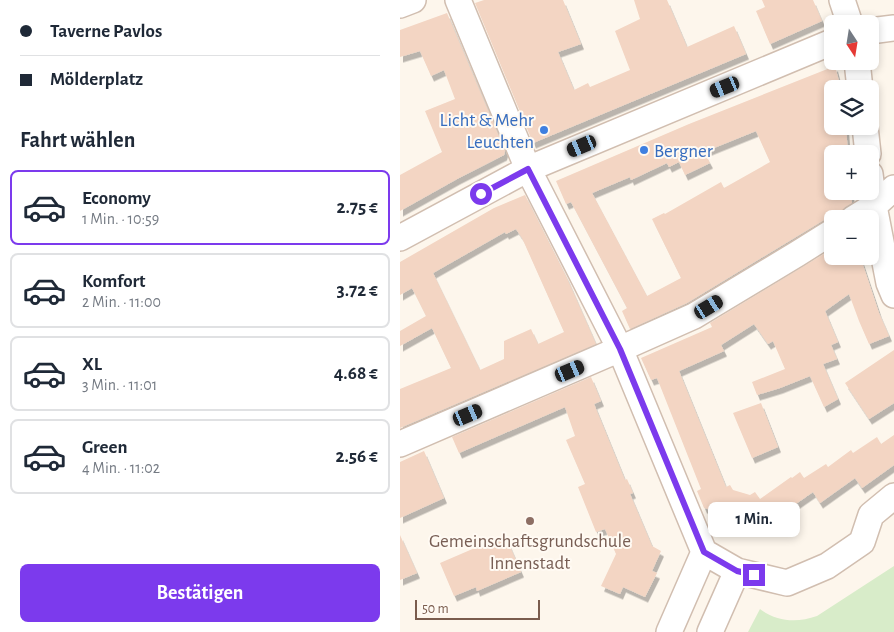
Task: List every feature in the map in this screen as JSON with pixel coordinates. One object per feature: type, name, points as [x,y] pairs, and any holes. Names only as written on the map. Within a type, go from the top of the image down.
[{"type":"street","points":[[400,5],[413,0]]},
{"type":"street","points":[[458,0],[528,169],[620,349],[704,552],[737,571],[786,583],[827,566],[862,542],[871,515],[894,496]]},
{"type":"street","points":[[842,0],[847,15]]},
{"type":"street","points":[[879,30],[894,28]]},
{"type":"street","points":[[400,238],[528,169],[824,45]]},
{"type":"street","points":[[868,210],[894,188]]},
{"type":"street","points":[[873,200],[889,283],[894,295]]},
{"type":"street","points":[[400,444],[694,316],[824,237]]},
{"type":"street","points":[[669,632],[704,552]]},
{"type":"street","points":[[710,632],[737,571]]},
{"type":"green space","points":[[894,566],[894,632],[748,632],[760,609],[774,617],[788,620],[802,620],[817,616]]},
{"type":"building","points":[[484,0],[563,0],[581,44],[558,52],[574,90],[588,83],[590,87],[630,70],[615,31],[640,19],[634,0],[667,0],[687,47],[734,26],[746,54],[533,143],[475,3]]},
{"type":"building","points":[[762,0],[813,0],[822,21],[770,44],[756,11],[765,7]]},
{"type":"building","points":[[447,13],[505,151],[504,155],[400,211],[400,175],[442,152],[425,111],[455,99],[444,70],[431,76],[420,51],[400,57],[400,30]]},
{"type":"building","points":[[825,70],[836,70],[839,80],[824,80],[824,135],[847,135],[847,145],[824,145],[824,200],[852,200],[852,203],[843,210],[824,210],[824,220],[687,303],[630,329],[622,311],[627,308],[571,202],[566,204],[556,181],[689,124]],"holes":[[[756,131],[770,162],[724,188],[721,182],[665,214],[652,219],[681,278],[647,296],[592,193],[630,177],[631,180],[667,163],[669,167],[679,162],[685,175],[710,163],[704,152]]]},
{"type":"building","points":[[525,195],[566,276],[596,344],[400,428],[400,389],[451,368],[432,328],[400,346],[400,331],[426,316],[412,288],[400,295],[400,262],[494,208]],"holes":[[[516,229],[522,238],[564,332],[538,344],[531,329],[504,341],[504,359],[480,370],[433,273],[505,232],[506,234]]]},
{"type":"building","points":[[824,254],[824,265],[863,265],[889,336],[869,344],[849,294],[825,311],[838,342],[831,345],[837,359],[823,364],[838,399],[824,407],[810,376],[757,395],[752,382],[785,369],[773,341],[768,344],[754,324],[721,345],[724,351],[679,371],[726,487],[730,485],[733,490],[750,495],[755,492],[760,499],[800,472],[804,478],[826,464],[828,467],[851,450],[853,453],[877,437],[881,444],[894,435],[894,465],[862,488],[855,478],[820,503],[813,492],[767,524],[704,508],[697,491],[701,489],[657,378],[651,380],[641,358],[712,327],[710,323]]},
{"type":"building","points":[[894,350],[894,403],[869,419],[845,383]]},
{"type":"building","points":[[591,377],[601,401],[594,404],[625,480],[627,479],[633,493],[630,494],[652,546],[661,551],[652,571],[657,573],[645,597],[623,587],[620,594],[601,586],[616,554],[605,529],[596,532],[578,487],[585,484],[566,440],[575,436],[565,407],[459,453],[452,437]]},
{"type":"building","points":[[761,403],[778,447],[752,458],[733,413]]},
{"type":"building","points":[[424,451],[444,498],[400,518],[400,462]]},
{"type":"building","points":[[400,535],[417,573],[400,580]]},
{"type":"building","points":[[505,535],[521,572],[477,591],[476,587],[454,596],[440,563]]},
{"type":"place","name":"Licht & Mehr Leuchten","points":[[544,130]]},
{"type":"place","name":"Bergner","points":[[644,150]]},
{"type":"place","name":"Gemeinschaftsgrundschule Innenstadt","points":[[530,521]]},
{"type":"route","points":[[481,194],[528,169],[620,349],[704,552],[737,571],[754,575]]}]
